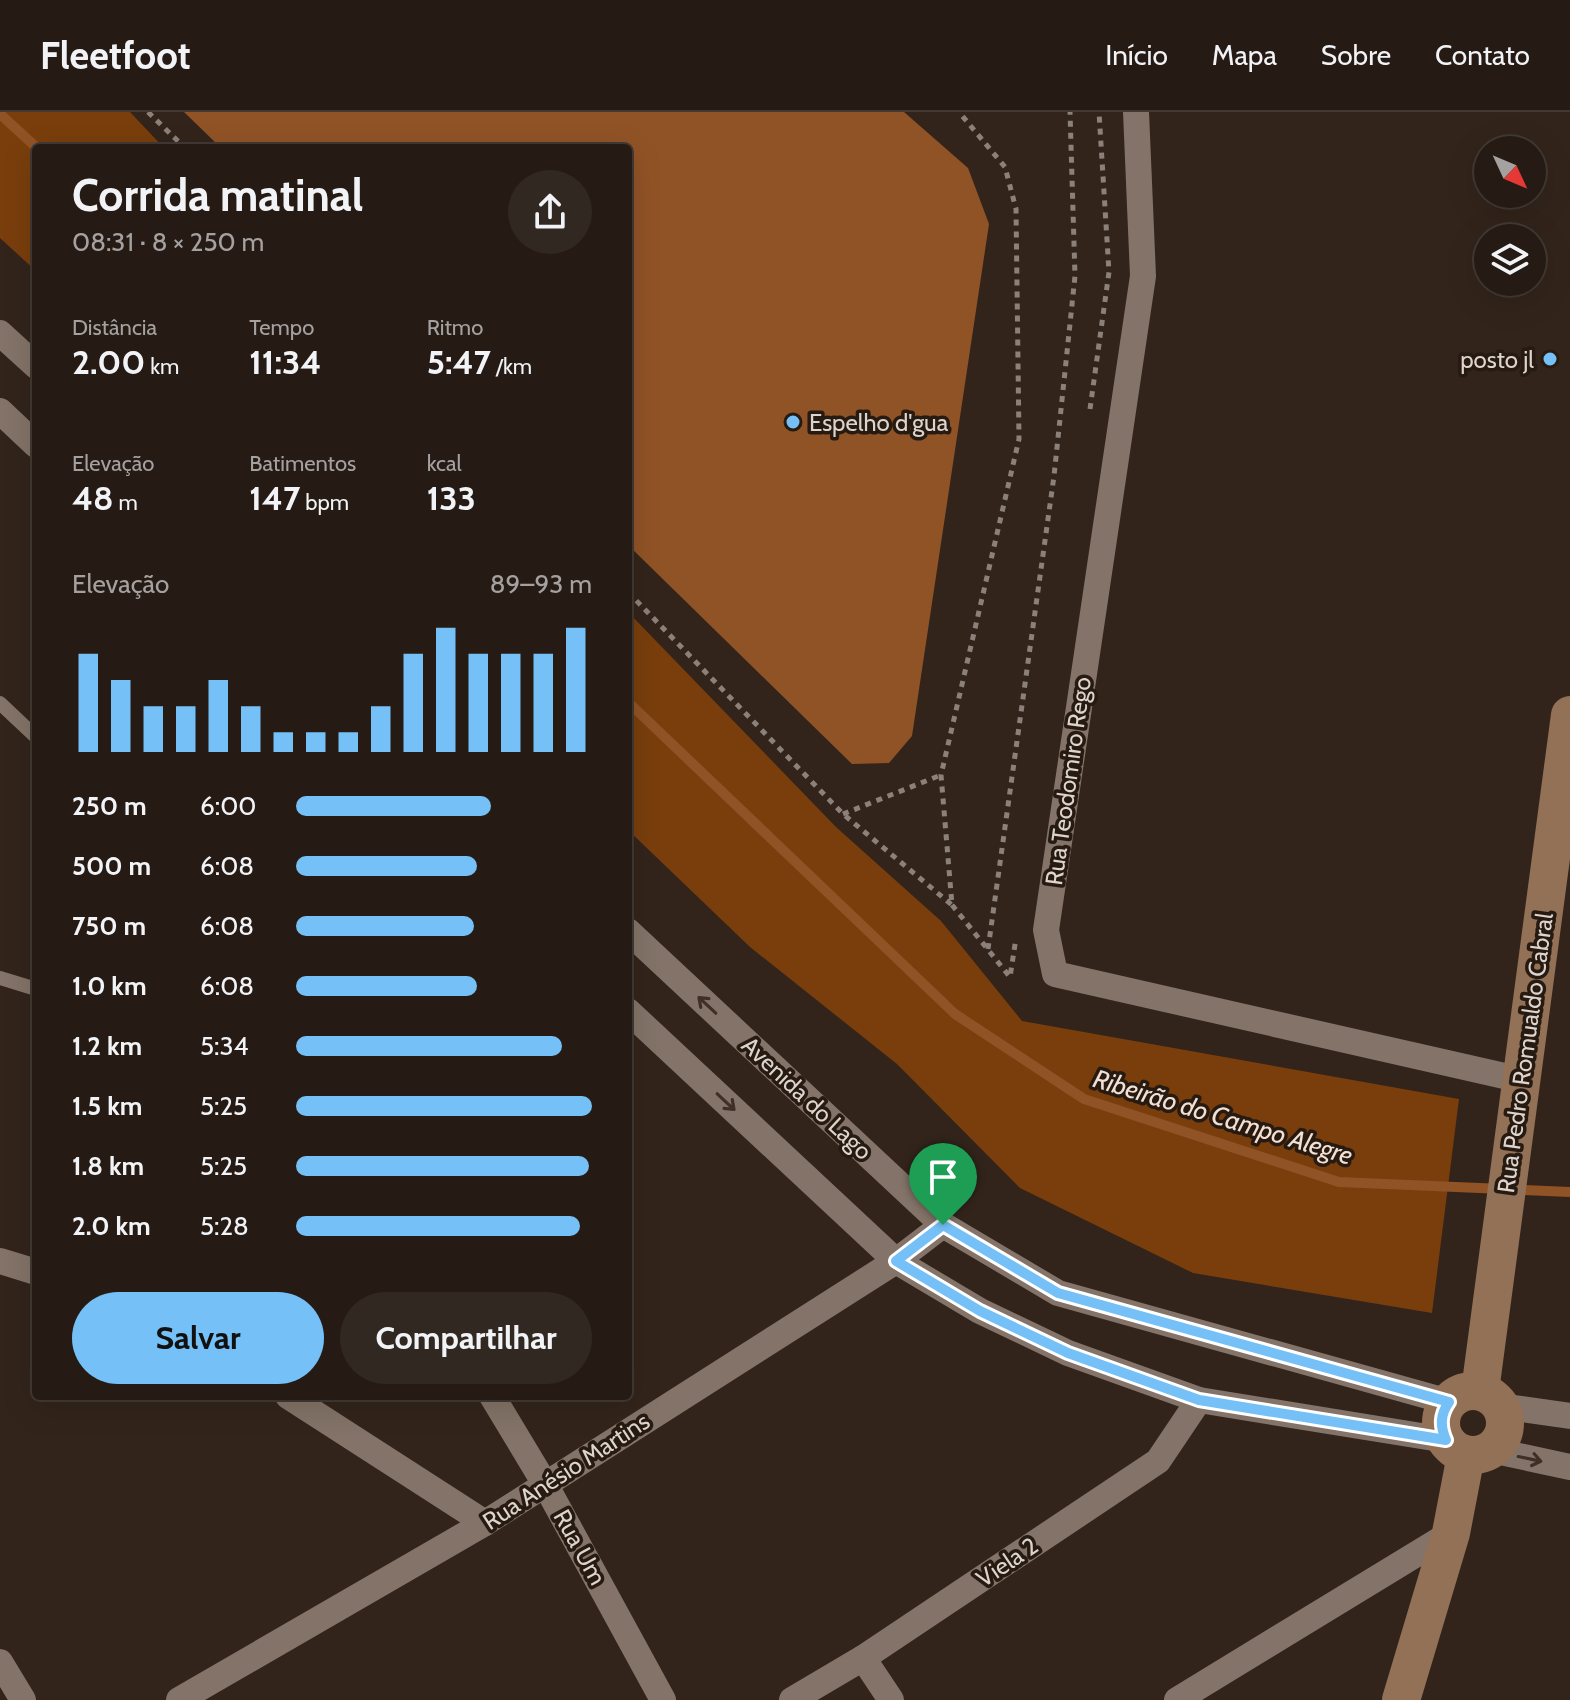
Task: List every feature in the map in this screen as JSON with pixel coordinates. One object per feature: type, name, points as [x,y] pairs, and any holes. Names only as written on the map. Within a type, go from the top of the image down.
[{"type":"street","name":"Rua Teodomiro Rego","points":[[1136,112],[1143,276],[1046,930],[1055,974],[1522,1080]]},
{"type":"street","points":[[0,333],[32,362]]},
{"type":"street","points":[[0,411],[32,441]]},
{"type":"street","name":"Rua Pedro Romualdo Cabral","points":[[1476,1400],[1570,715]]},
{"type":"street","name":"Avenida do Lago","points":[[632,935],[943,1225],[1058,1293],[1476,1400],[1570,1416]]},
{"type":"street","points":[[632,1015],[896,1261],[980,1311],[1068,1353],[1199,1400],[1570,1467]]},
{"type":"street","name":"Rua Anésio Martins","points":[[179,1700],[485,1523],[896,1261],[943,1225]]},
{"type":"street","points":[[0,1261],[32,1271]]},
{"type":"street","points":[[294,1400],[485,1523]]},
{"type":"street","name":"Rua Um","points":[[494,1400],[545,1484],[663,1700]]},
{"type":"street","name":"Viela 2","points":[[792,1700],[863,1658],[1158,1461],[1199,1400]]},
{"type":"street","points":[[1476,1400],[1505,1417],[1504,1430],[1499,1441],[1468,1448],[1441,1429],[1441,1416],[1476,1400]]},
{"type":"street","points":[[1401,1700],[1451,1533],[1468,1448]]},
{"type":"street","points":[[1177,1700],[1451,1533]]},
{"type":"street","points":[[863,1658],[891,1700]]},
{"type":"street","points":[[0,1662],[23,1700]]},
{"type":"lane","points":[[0,703],[32,733]]},
{"type":"lane","points":[[0,978],[32,988]]},
{"type":"path","points":[[148,112],[181,144]]},
{"type":"path","points":[[952,905],[941,775],[1019,439],[1016,209],[1005,167],[959,112]]},
{"type":"path","points":[[988,950],[1054,476],[1075,276],[1070,112]]},
{"type":"path","points":[[1089,413],[1109,272],[1099,112]]},
{"type":"path","points":[[632,596],[843,814],[952,905],[1010,977],[1017,930]]},
{"type":"path","points":[[843,814],[941,775]]},
{"type":"shaded area","points":[[0,112],[130,112],[160,144],[32,144],[32,267],[0,238]]},
{"type":"shaded area","name":"Espelho d'gua","points":[[184,112],[904,112],[968,168],[989,224],[912,736],[889,763],[852,764],[632,549],[632,144],[217,144]]},
{"type":"shaded area","points":[[632,616],[836,827],[941,921],[1022,1021],[1459,1099],[1432,1313],[1193,1273],[1020,1188],[897,1064],[750,947],[632,834]]},
{"type":"waterway","name":"Ribeirão do Campo Alegre","points":[[0,114],[33,144]]},
{"type":"waterway","name":"Ribeirão do Campo Alegre","points":[[632,706],[955,1014],[1084,1099],[1339,1182],[1570,1192]]},
{"type":"place","name":"posto jl","points":[[1550,359]]},
{"type":"place","name":"Espelho d'gua","points":[[793,422]]},
{"type":"route","points":[[943,1225],[1058,1293],[1449,1402],[1441,1416],[1441,1429],[1446,1440],[1199,1400],[1068,1353],[980,1311],[896,1261],[943,1225]]}]
